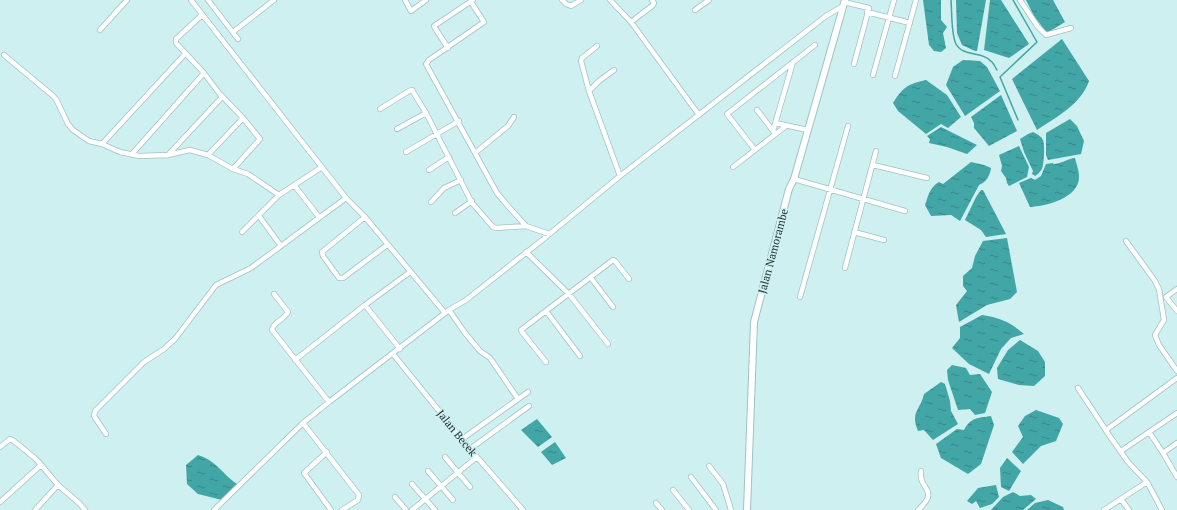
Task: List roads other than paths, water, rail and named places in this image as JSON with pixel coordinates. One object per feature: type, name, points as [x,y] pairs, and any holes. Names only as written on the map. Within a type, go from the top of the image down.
[{"type":"main road","name":"Jalan Namorambe","points":[[746,510],[754,322],[789,189],[794,179],[844,2]]},
{"type":"street","points":[[100,30],[127,0]]},
{"type":"street","points":[[191,0],[346,198],[365,216],[410,272],[447,311],[480,351],[490,358],[518,399]]},
{"type":"street","points":[[208,0],[238,39]]},
{"type":"street","points":[[264,0],[268,5]]},
{"type":"street","points":[[233,32],[274,0]]},
{"type":"street","points":[[405,0],[410,10],[426,0]]},
{"type":"street","points":[[562,0],[571,6],[581,0]]},
{"type":"street","points":[[610,0],[631,22],[699,115]]},
{"type":"street","points":[[631,22],[652,6],[654,3],[652,0]]},
{"type":"street","points":[[696,10],[709,0]]},
{"type":"street","points":[[873,75],[894,0]]},
{"type":"street","points":[[895,76],[916,0]]},
{"type":"street","points":[[1020,0],[1038,27],[1046,35],[1070,28]]},
{"type":"street","points":[[448,48],[434,26],[472,1],[484,22],[448,48],[429,60],[426,64],[497,193],[526,226]]},
{"type":"street","points":[[214,510],[304,423],[329,402],[400,349],[447,311],[466,300],[620,176],[844,2],[869,8],[854,64]]},
{"type":"street","points":[[867,12],[910,22]]},
{"type":"street","points":[[202,15],[175,41],[178,47],[204,74],[260,139],[233,169]]},
{"type":"street","points":[[755,150],[727,114],[815,45]]},
{"type":"street","points":[[597,46],[581,60],[589,91],[620,176]]},
{"type":"street","points":[[102,144],[185,54]]},
{"type":"street","points":[[4,55],[56,99],[68,124],[73,130],[86,139],[120,152],[145,156],[168,155],[190,150],[208,155],[233,169],[248,174],[279,195]]},
{"type":"street","points":[[774,132],[775,123],[793,62]]},
{"type":"street","points":[[589,91],[599,81],[614,70]]},
{"type":"street","points":[[132,154],[204,74]]},
{"type":"street","points":[[380,108],[411,90],[426,113],[472,201],[494,228],[526,226],[549,234]]},
{"type":"street","points":[[168,155],[221,99],[222,96]]},
{"type":"street","points":[[757,110],[774,132]]},
{"type":"street","points":[[397,129],[426,113]]},
{"type":"street","points":[[475,153],[508,126],[514,117]]},
{"type":"street","points":[[208,155],[243,118]]},
{"type":"street","points":[[406,152],[459,122]]},
{"type":"street","points":[[775,123],[808,130]]},
{"type":"street","points":[[733,167],[755,150],[774,132],[786,126]]},
{"type":"street","points":[[800,297],[848,126]]},
{"type":"street","points":[[845,268],[876,151]]},
{"type":"street","points":[[428,170],[448,157]]},
{"type":"street","points":[[873,165],[927,178]]},
{"type":"street","points":[[242,232],[279,195],[322,167]]},
{"type":"street","points":[[794,179],[905,211]]},
{"type":"street","points":[[431,202],[444,188],[461,180]]},
{"type":"street","points":[[294,185],[319,217]]},
{"type":"street","points":[[106,434],[94,416],[95,412],[144,362],[164,349],[175,339],[216,285],[248,270],[346,198]]},
{"type":"street","points":[[455,213],[472,201]]},
{"type":"street","points":[[259,216],[281,246]]},
{"type":"street","points":[[365,216],[322,252],[323,256],[340,278],[343,278],[387,244]]},
{"type":"street","points":[[854,232],[884,240]]},
{"type":"street","points":[[1126,241],[1155,281],[1159,289],[1164,320],[1155,335],[1159,345],[1177,371]]},
{"type":"street","points":[[526,252],[569,294],[608,344]]},
{"type":"street","points":[[546,362],[521,331],[614,260],[629,279]]},
{"type":"street","points":[[295,360],[410,272]]},
{"type":"street","points":[[591,278],[613,307]]},
{"type":"street","points":[[1177,289],[1166,298],[1177,310]]},
{"type":"street","points":[[274,294],[288,312],[286,316],[273,326],[272,330],[329,402]]},
{"type":"street","points":[[365,305],[400,349]]},
{"type":"street","points":[[546,311],[580,356]]},
{"type":"street","name":"Jalan Becek","points":[[393,354],[470,449],[523,510]]},
{"type":"street","points":[[1106,430],[1177,378]]},
{"type":"street","points":[[1078,388],[1128,462],[1147,482],[1161,510]]},
{"type":"street","points":[[462,439],[528,392]]},
{"type":"street","points":[[470,449],[529,406]]},
{"type":"street","points":[[1121,451],[1177,413]]},
{"type":"street","points":[[304,423],[359,495],[358,500],[342,510]]},
{"type":"street","points":[[1149,432],[1177,477]]},
{"type":"street","points":[[0,447],[8,440],[12,439],[37,460],[58,485],[85,510]]},
{"type":"street","points":[[1163,453],[1177,443]]},
{"type":"street","points":[[326,452],[304,473],[331,510]]},
{"type":"street","points":[[444,457],[470,488]]},
{"type":"street","points":[[412,510],[477,457]]},
{"type":"street","points":[[0,502],[41,465]]},
{"type":"street","points":[[709,466],[723,484],[731,510]]},
{"type":"street","points":[[428,471],[453,500]]},
{"type":"street","points":[[918,510],[927,501],[929,493],[921,480],[921,471]]},
{"type":"street","points":[[691,477],[716,510]]},
{"type":"street","points":[[1104,510],[1147,482]]},
{"type":"street","points":[[412,484],[434,510]]},
{"type":"street","points":[[35,510],[58,485]]},
{"type":"street","points":[[673,490],[689,510]]},
{"type":"street","points":[[395,497],[406,510]]},
{"type":"street","points":[[1121,499],[1129,510]]},
{"type":"street","points":[[656,503],[662,510]]},
{"type":"water","points":[[923,0],[941,0],[941,20],[947,27],[943,33],[946,48],[941,52],[934,51],[929,45]]},
{"type":"water","points":[[956,0],[986,0],[977,51],[962,45],[957,33]]},
{"type":"water","points":[[990,0],[1001,0],[1029,44],[1009,58],[984,50]]},
{"type":"water","points":[[1026,0],[1053,0],[1065,22],[1047,33],[1034,16]]},
{"type":"water","points":[[1062,39],[1089,81],[1080,97],[1068,109],[1037,130],[1012,79]]},
{"type":"water","points":[[963,60],[980,61],[987,67],[1000,91],[965,116],[946,85],[953,67]]},
{"type":"water","points":[[926,80],[947,95],[961,117],[948,128],[941,124],[926,134],[898,111],[893,103],[906,87]]},
{"type":"water","points":[[1001,95],[1017,131],[989,146],[974,128],[974,123],[971,117]]},
{"type":"water","points":[[1070,119],[1077,126],[1084,141],[1081,154],[1048,160],[1046,155],[1046,133]]},
{"type":"water","points":[[941,127],[977,145],[967,154],[929,143],[930,139],[927,136]]},
{"type":"water","points":[[1033,132],[1039,135],[1044,142],[1044,159],[1042,169],[1035,176],[1032,174],[1033,171],[1020,139]]},
{"type":"water","points":[[1019,146],[1029,167],[1027,177],[1009,186],[1001,171],[1002,166],[999,155]]},
{"type":"water","points":[[1075,158],[1079,176],[1078,184],[1074,190],[1053,203],[1030,207],[1019,183],[1031,178],[1035,180],[1041,176],[1046,164],[1056,164]]},
{"type":"water","points":[[971,162],[991,168],[989,176],[979,185],[960,221],[951,215],[931,216],[925,205],[931,189],[939,182],[943,184]]},
{"type":"water","points":[[981,190],[983,190],[1006,234],[986,237],[981,230],[965,220]]},
{"type":"water","points":[[1007,238],[1017,292],[1010,299],[987,305],[959,322],[956,305],[967,291],[963,286],[963,276],[972,268],[975,256],[983,241]]},
{"type":"water","points":[[982,315],[1005,321],[1024,334],[1011,338],[1001,349],[989,374],[969,364],[952,348],[960,338],[960,327]]},
{"type":"water","points":[[1020,340],[1038,351],[1045,362],[1045,376],[1034,386],[1019,385],[998,379],[997,368],[1008,350]]},
{"type":"water","points":[[952,365],[966,368],[970,375],[980,374],[992,392],[985,413],[975,415],[970,409],[958,410],[948,380],[947,370]]},
{"type":"water","points":[[941,382],[945,384],[951,411],[958,424],[933,440],[924,430],[918,431],[915,415],[924,394]]},
{"type":"water","points":[[1036,410],[1059,418],[1063,424],[1056,441],[1041,446],[1023,464],[1012,452],[1023,437],[1018,426],[1025,416]]},
{"type":"water","points":[[991,416],[994,425],[981,464],[968,474],[941,458],[936,444],[957,429],[964,430],[972,420]]},
{"type":"water","points":[[537,419],[552,437],[538,447],[521,430]]},
{"type":"water","points":[[555,442],[566,458],[552,465],[541,452]]},
{"type":"water","points":[[198,455],[210,461],[237,484],[222,500],[198,494],[187,484],[186,465]]},
{"type":"water","points":[[1007,458],[1021,471],[1009,491],[1001,487],[1000,468]]},
{"type":"water","points":[[996,485],[999,497],[992,504],[980,508],[976,501],[972,504],[967,501],[978,488]]},
{"type":"water","points":[[1013,492],[1020,496],[1031,495],[1036,499],[1023,510],[991,510],[1003,497]]},
{"type":"water","points":[[1048,500],[1063,507],[1064,510],[1027,510],[1035,503]]},
{"type":"waterway","points":[[951,0],[952,29],[956,44],[963,51],[984,56],[993,63],[997,70]]},
{"type":"waterway","points":[[1013,0],[1037,42],[1000,77],[1018,120]]}]
